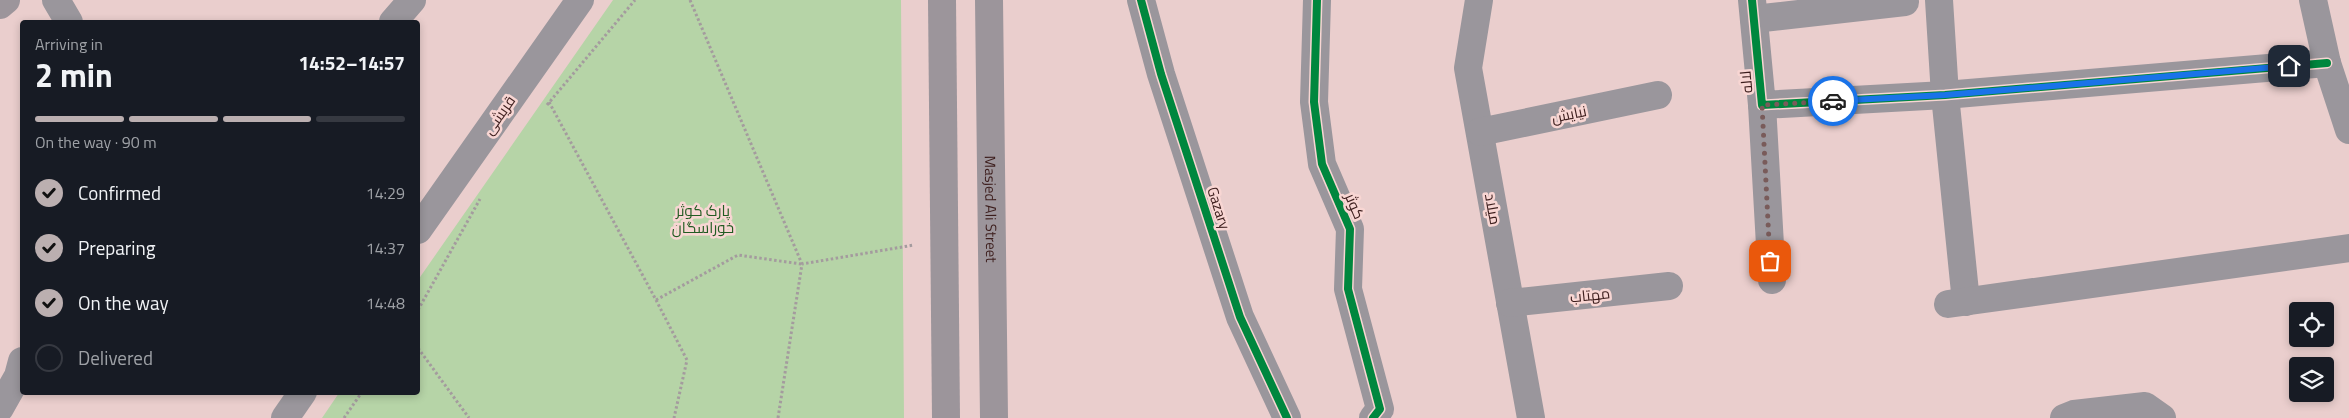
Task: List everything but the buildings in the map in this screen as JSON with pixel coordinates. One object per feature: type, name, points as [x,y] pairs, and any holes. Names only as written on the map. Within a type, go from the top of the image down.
[{"type":"main road","points":[[0,5],[6,0]]},
{"type":"main road","points":[[942,0],[946,418]]},
{"type":"main road","name":"Masjed Ali Street","points":[[989,0],[994,418]]},
{"type":"street","points":[[56,0],[68,20]]},
{"type":"street","points":[[395,20],[412,0]]},
{"type":"street","name":"قریشی","points":[[420,227],[580,0]]},
{"type":"street","name":"Gazary","points":[[1141,0],[1161,74],[1240,317],[1287,418]]},
{"type":"street","name":"کوثر","points":[[1317,0],[1314,102],[1322,164],[1350,230],[1348,289],[1380,409],[1372,418]]},
{"type":"street","name":"میلاد","points":[[1479,0],[1468,68],[1531,418]]},
{"type":"street","points":[[1939,0],[1957,303],[2349,248]]},
{"type":"street","points":[[2313,0],[2327,63],[2349,130]]},
{"type":"street","points":[[1753,10],[1905,2]]},
{"type":"street","name":"لاله","points":[[1753,10],[1762,105],[1945,95],[2327,63]]},
{"type":"street","name":"نیایش","points":[[1480,132],[1658,95]]},
{"type":"street","points":[[1762,105],[1772,280]]},
{"type":"street","name":"مهتاب","points":[[1510,303],[1669,286]]},
{"type":"street","points":[[0,408],[18,376],[20,368]]},
{"type":"street","points":[[2064,418],[2074,414],[2145,406],[2162,418]]},
{"type":"path","points":[[543,109],[635,0]]},
{"type":"path","points":[[690,0],[802,264],[778,418]]},
{"type":"path","points":[[549,102],[687,360],[674,418]]},
{"type":"path","points":[[420,306],[483,194]]},
{"type":"path","points":[[656,300],[738,255],[802,264],[945,240]]},
{"type":"path","points":[[420,351],[469,418]]},
{"type":"path","points":[[344,418],[360,395]]},
{"type":"green space","name":"پارک کوثر خوراسگان","points":[[613,0],[901,0],[904,418],[322,418],[338,395],[420,395],[420,277]]},
{"type":"cycle path","points":[[1141,0],[1161,74],[1240,317],[1287,418]]},
{"type":"cycle path","points":[[1317,0],[1314,102],[1322,164],[1350,229],[1348,289],[1380,409],[1373,418]]},
{"type":"cycle path","points":[[1752,0],[1762,105],[1945,95],[2327,63]]},
{"type":"way so far","points":[[1770,261],[1762,105],[1833,101]]},
{"type":"route","points":[[1833,101],[1945,95],[2289,66]]}]
